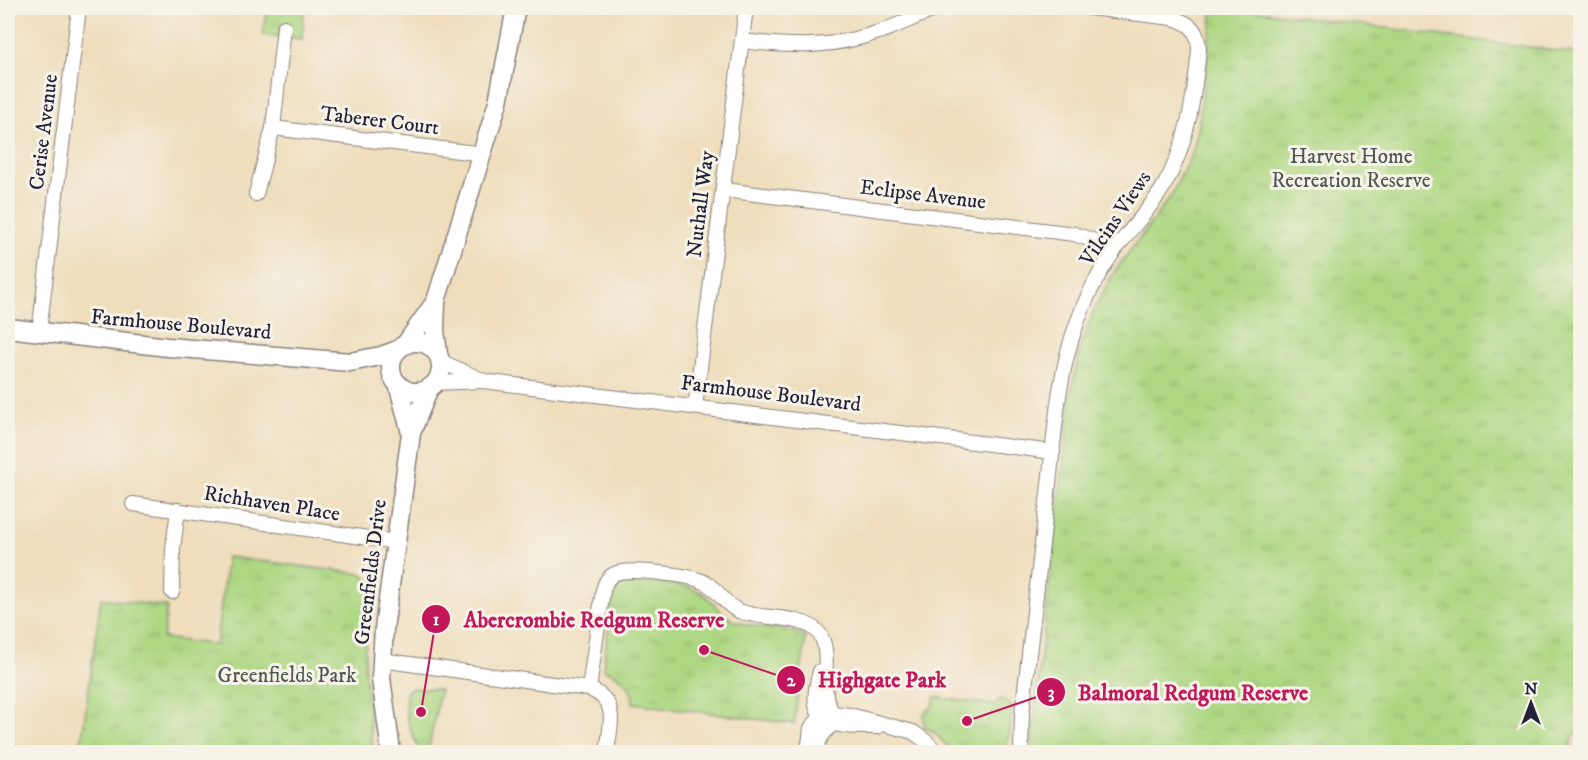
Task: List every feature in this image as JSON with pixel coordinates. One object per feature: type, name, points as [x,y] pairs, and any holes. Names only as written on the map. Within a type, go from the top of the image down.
[{"type":"street","name":"Cerise Avenue","points":[[39,332],[79,8]]},
{"type":"street","points":[[436,301],[392,363],[396,381],[413,392],[432,386],[440,373],[435,331],[436,301],[498,102],[516,8]]},
{"type":"street","name":"Nuthall Way","points":[[695,406],[746,8]]},
{"type":"street","points":[[742,41],[785,46],[835,44],[885,30],[942,8]]},
{"type":"street","name":"Vilcins Views","points":[[1021,753],[1022,714],[1053,452],[1061,386],[1070,343],[1085,304],[1112,254],[1146,212],[1178,159],[1195,88],[1199,50],[1194,28],[1185,22],[1090,8]]},
{"type":"street","points":[[256,194],[273,128],[285,27]]},
{"type":"street","name":"Taberer Court","points":[[273,128],[483,154]]},
{"type":"street","name":"Eclipse Avenue","points":[[724,190],[1074,234],[1092,240],[1112,254]]},
{"type":"street","name":"Farmhouse Boulevard","points":[[8,328],[168,347],[350,362],[381,356],[402,348]]},
{"type":"street","points":[[402,348],[419,343],[426,345],[439,358]]},
{"type":"street","name":"Farmhouse Boulevard","points":[[439,358],[483,381]]},
{"type":"street","name":"Farmhouse Boulevard","points":[[350,362],[396,381]]},
{"type":"street","name":"Greenfields Drive","points":[[396,381],[411,433]]},
{"type":"street","name":"Farmhouse Boulevard","points":[[432,386],[483,381],[1053,452]]},
{"type":"street","name":"Greenfields Drive","points":[[391,753],[383,697],[381,660],[411,433],[432,386]]},
{"type":"street","name":"Richhaven Place","points":[[134,504],[396,542]]},
{"type":"street","name":"Richhaven Place","points":[[172,592],[173,548],[178,510]]},
{"type":"street","points":[[589,689],[604,585],[612,575],[635,570],[704,582],[737,610],[808,625],[818,632],[825,655],[816,685],[814,703],[829,718],[848,727],[895,727],[913,732],[927,742],[936,753]]},
{"type":"street","points":[[381,660],[589,689],[599,693],[607,700],[611,709],[607,753]]},
{"type":"street","name":"Vilcins Views","points":[[1010,753],[1022,714]]},
{"type":"street","points":[[808,753],[811,728],[829,718]]},
{"type":"street","points":[[815,753],[829,718]]},
{"type":"street","points":[[8,752],[13,753]]},
{"type":"green space","points":[[267,8],[304,8],[302,39],[263,35]]},
{"type":"green space","name":"Harvest Home Recreation Reserve","points":[[1213,8],[1236,8],[1580,54],[1580,730],[1573,736],[1570,752],[1030,752],[1072,387],[1081,344],[1096,305],[1115,271],[1171,196],[1192,153],[1198,130]]},
{"type":"green space","name":"Greenfields Park","points":[[227,557],[363,574],[374,589],[365,650],[365,674],[373,752],[80,752],[101,598],[167,607],[163,638],[216,645]]},
{"type":"green space","points":[[633,580],[678,585],[695,590],[707,597],[732,620],[806,636],[794,724],[633,703],[628,685],[603,669],[613,593],[616,587]]},
{"type":"green space","points":[[413,688],[440,690],[429,748],[424,752],[420,752],[406,714],[407,691]]},
{"type":"green space","points":[[935,697],[993,705],[1001,699],[1012,706],[1010,732],[1004,752],[953,752],[933,731],[924,728],[924,713],[933,706]]},
{"type":"place","name":"Highgate Park","points":[[704,650]]},
{"type":"place","name":"Abercrombie Redgum Reserve","points":[[421,712]]},
{"type":"place","name":"Balmoral Redgum Reserve","points":[[967,721]]}]
